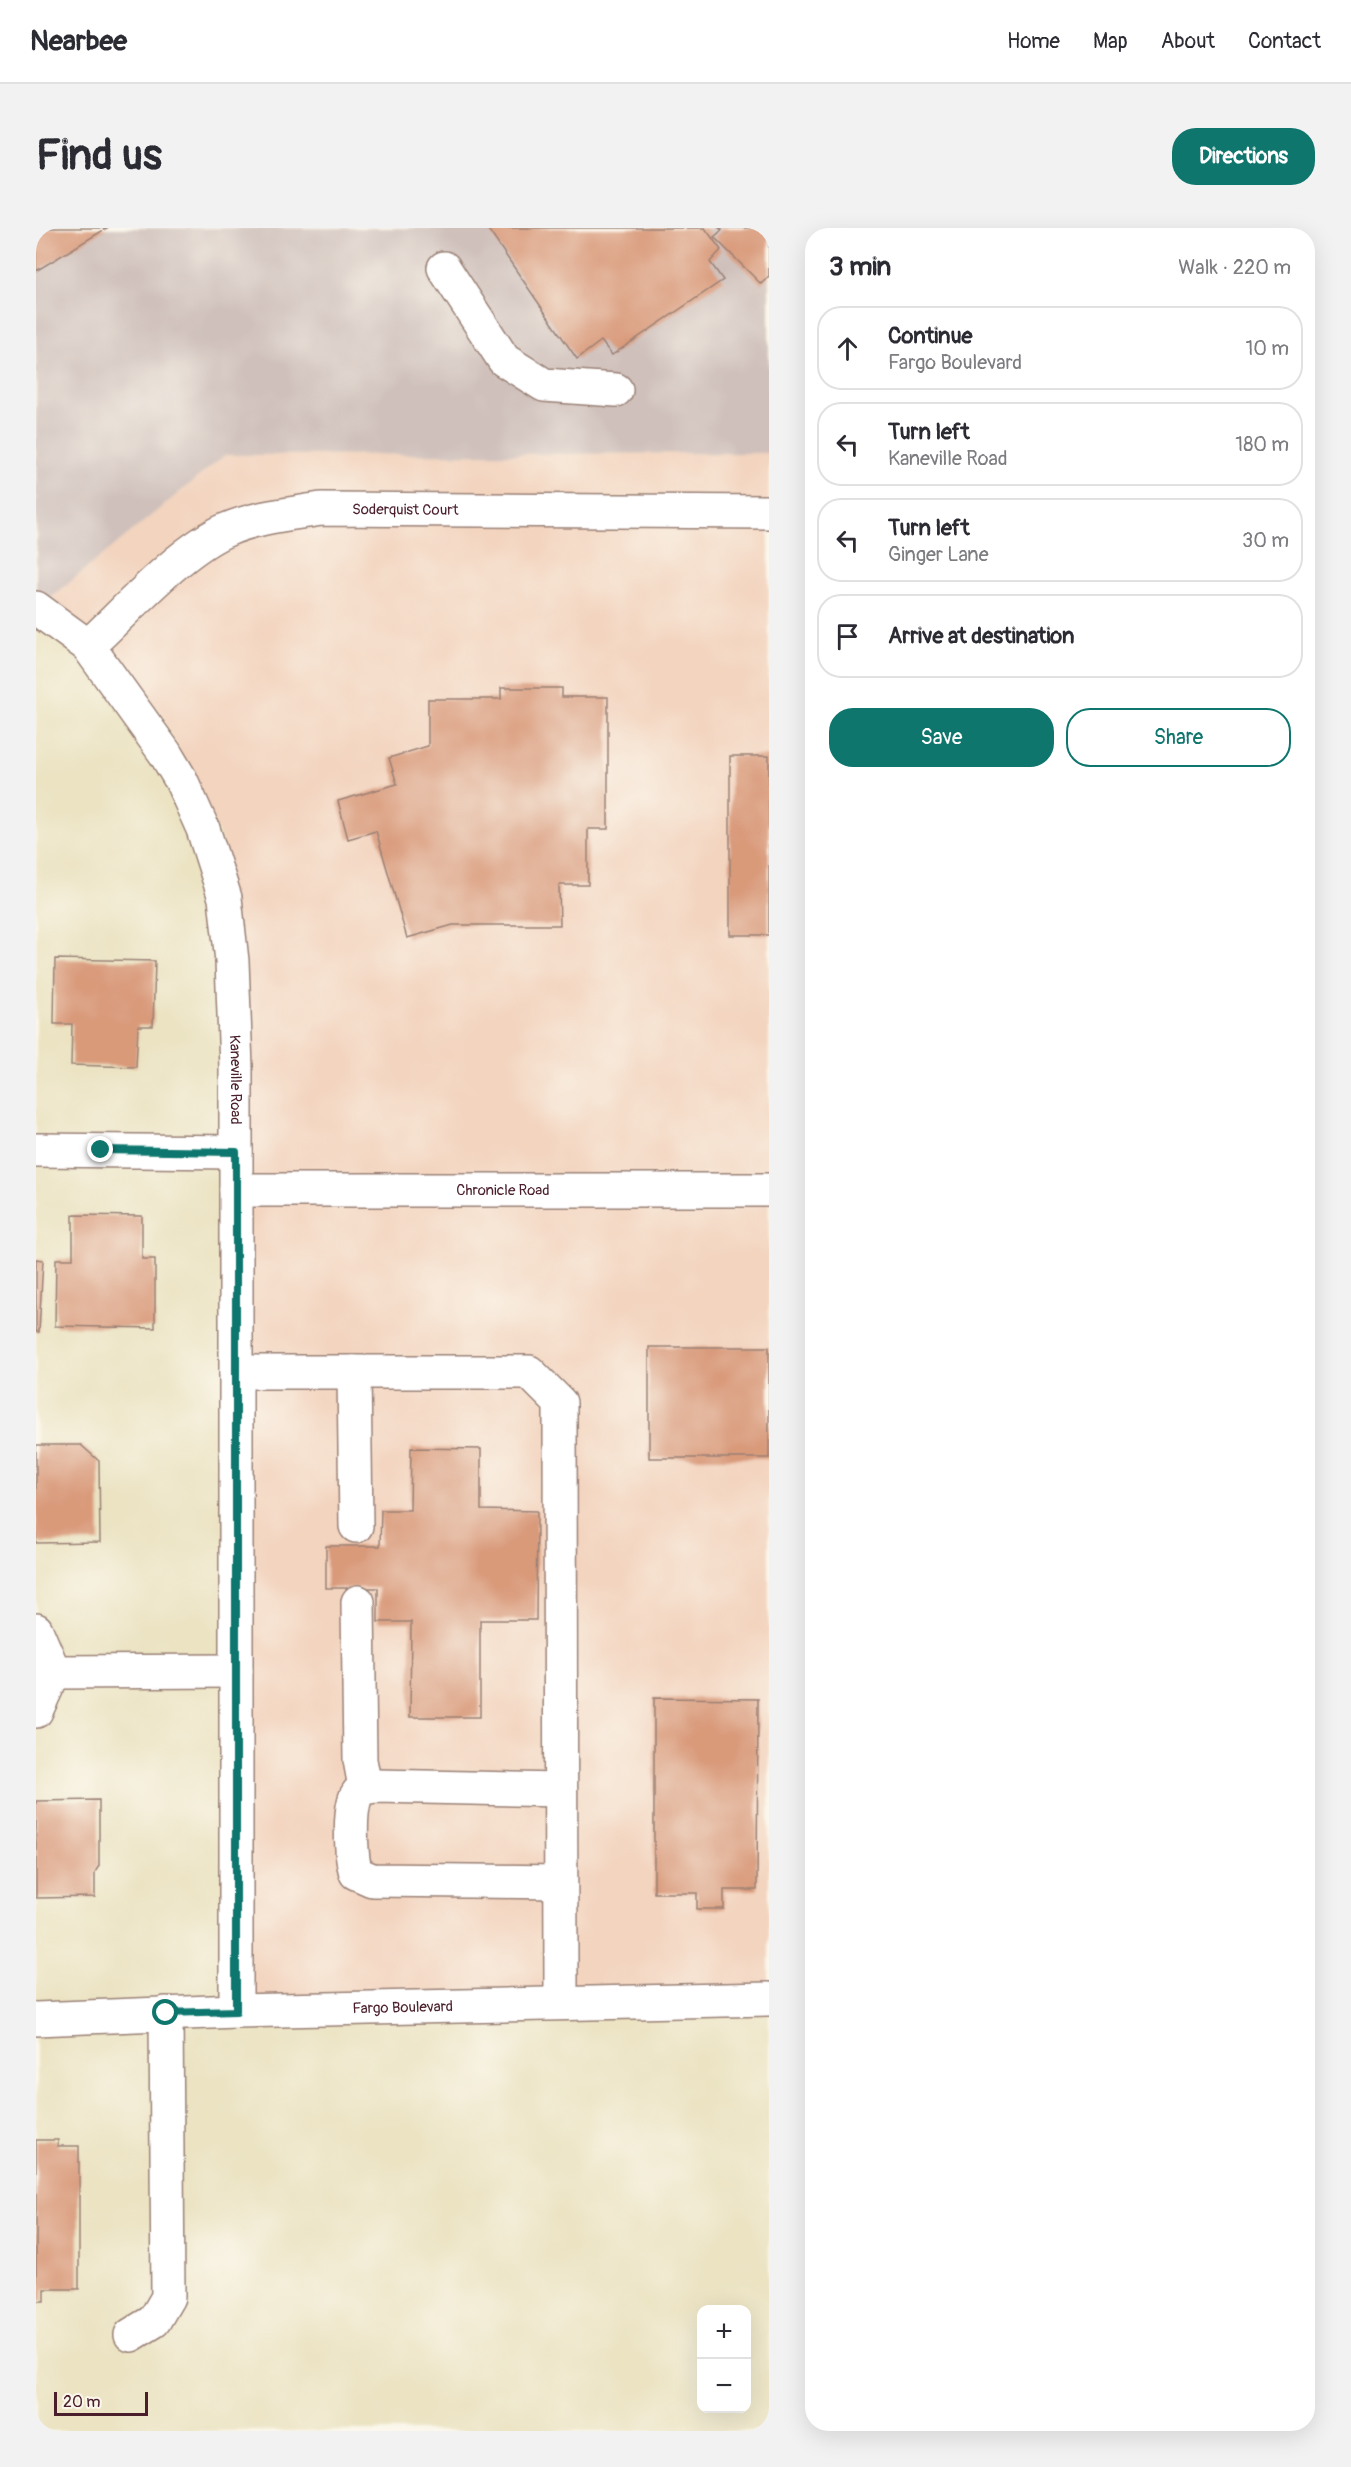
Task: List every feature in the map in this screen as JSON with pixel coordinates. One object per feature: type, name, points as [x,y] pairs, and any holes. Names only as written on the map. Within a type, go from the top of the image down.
[{"type":"main road","points":[[444,268],[504,360],[543,385],[616,390]]},
{"type":"main road","name":"Soderquist Court","points":[[88,646],[188,552],[226,530],[267,518],[321,509],[769,512]]},
{"type":"main road","name":"Kaneville Road","points":[[36,608],[88,646],[152,735],[181,780],[202,829],[225,898],[232,961],[236,1067],[236,2011]]},
{"type":"main road","points":[[36,1150],[236,1152]]},
{"type":"main road","name":"Chronicle Road","points":[[236,1190],[769,1190]]},
{"type":"main road","points":[[236,1372],[529,1372],[560,1403],[561,2003]]},
{"type":"main road","points":[[354,1372],[356,1526]]},
{"type":"main road","points":[[358,1602],[360,1749],[364,1787]]},
{"type":"main road","points":[[36,1630],[54,1672],[36,1712]]},
{"type":"main road","points":[[54,1672],[236,1671]]},
{"type":"main road","points":[[560,1790],[364,1787],[352,1803],[352,1863],[356,1873],[372,1880],[560,1882]]},
{"type":"main road","name":"Fargo Boulevard","points":[[36,2019],[236,2011],[769,1999]]},
{"type":"main road","points":[[130,2335],[154,2321],[168,2297],[166,2013]]},
{"type":"shaded area","points":[[36,228],[769,228],[769,453],[225,455],[47,601],[36,594]]},
{"type":"shaded area","points":[[769,453],[769,1993],[249,2002],[225,846],[164,719],[47,601],[225,455]]},
{"type":"building","points":[[36,228],[107,228],[36,271]]},
{"type":"building","points":[[487,228],[705,228],[721,250],[710,262],[723,280],[612,355],[601,341],[577,359]]},
{"type":"building","points":[[719,228],[769,228],[769,276],[761,284],[714,237],[722,230]]},
{"type":"building","points":[[501,688],[562,688],[562,697],[608,697],[608,829],[588,829],[588,885],[559,885],[560,925],[453,925],[407,938],[376,831],[348,839],[338,801],[397,784],[389,758],[428,746],[428,699],[501,699]]},
{"type":"building","points":[[730,756],[769,756],[769,935],[730,935]]},
{"type":"building","points":[[55,959],[155,961],[153,1026],[138,1026],[136,1067],[71,1065],[72,1024],[54,1024]]},
{"type":"building","points":[[73,1215],[142,1216],[142,1259],[155,1259],[155,1328],[55,1326],[56,1259],[73,1259]]},
{"type":"building","points":[[36,1259],[43,1260],[39,1332],[36,1332]]},
{"type":"building","points":[[649,1347],[769,1347],[769,1458],[649,1458]]},
{"type":"building","points":[[36,1445],[81,1445],[99,1461],[100,1542],[36,1543]]},
{"type":"building","points":[[411,1448],[481,1449],[481,1510],[537,1511],[536,1620],[480,1620],[480,1717],[410,1717],[411,1622],[378,1622],[378,1588],[326,1588],[326,1546],[380,1546],[381,1510],[410,1510]]},
{"type":"building","points":[[654,1698],[758,1699],[757,1890],[724,1890],[724,1909],[697,1909],[697,1893],[654,1893]]},
{"type":"building","points":[[99,1800],[99,1866],[95,1872],[95,1897],[36,1898],[36,1801]]},
{"type":"building","points":[[36,2140],[58,2140],[58,2146],[79,2146],[79,2289],[44,2289],[44,2301],[36,2301]]},
{"type":"route","points":[[101,1150],[236,1152],[236,2011],[166,2013]]}]
